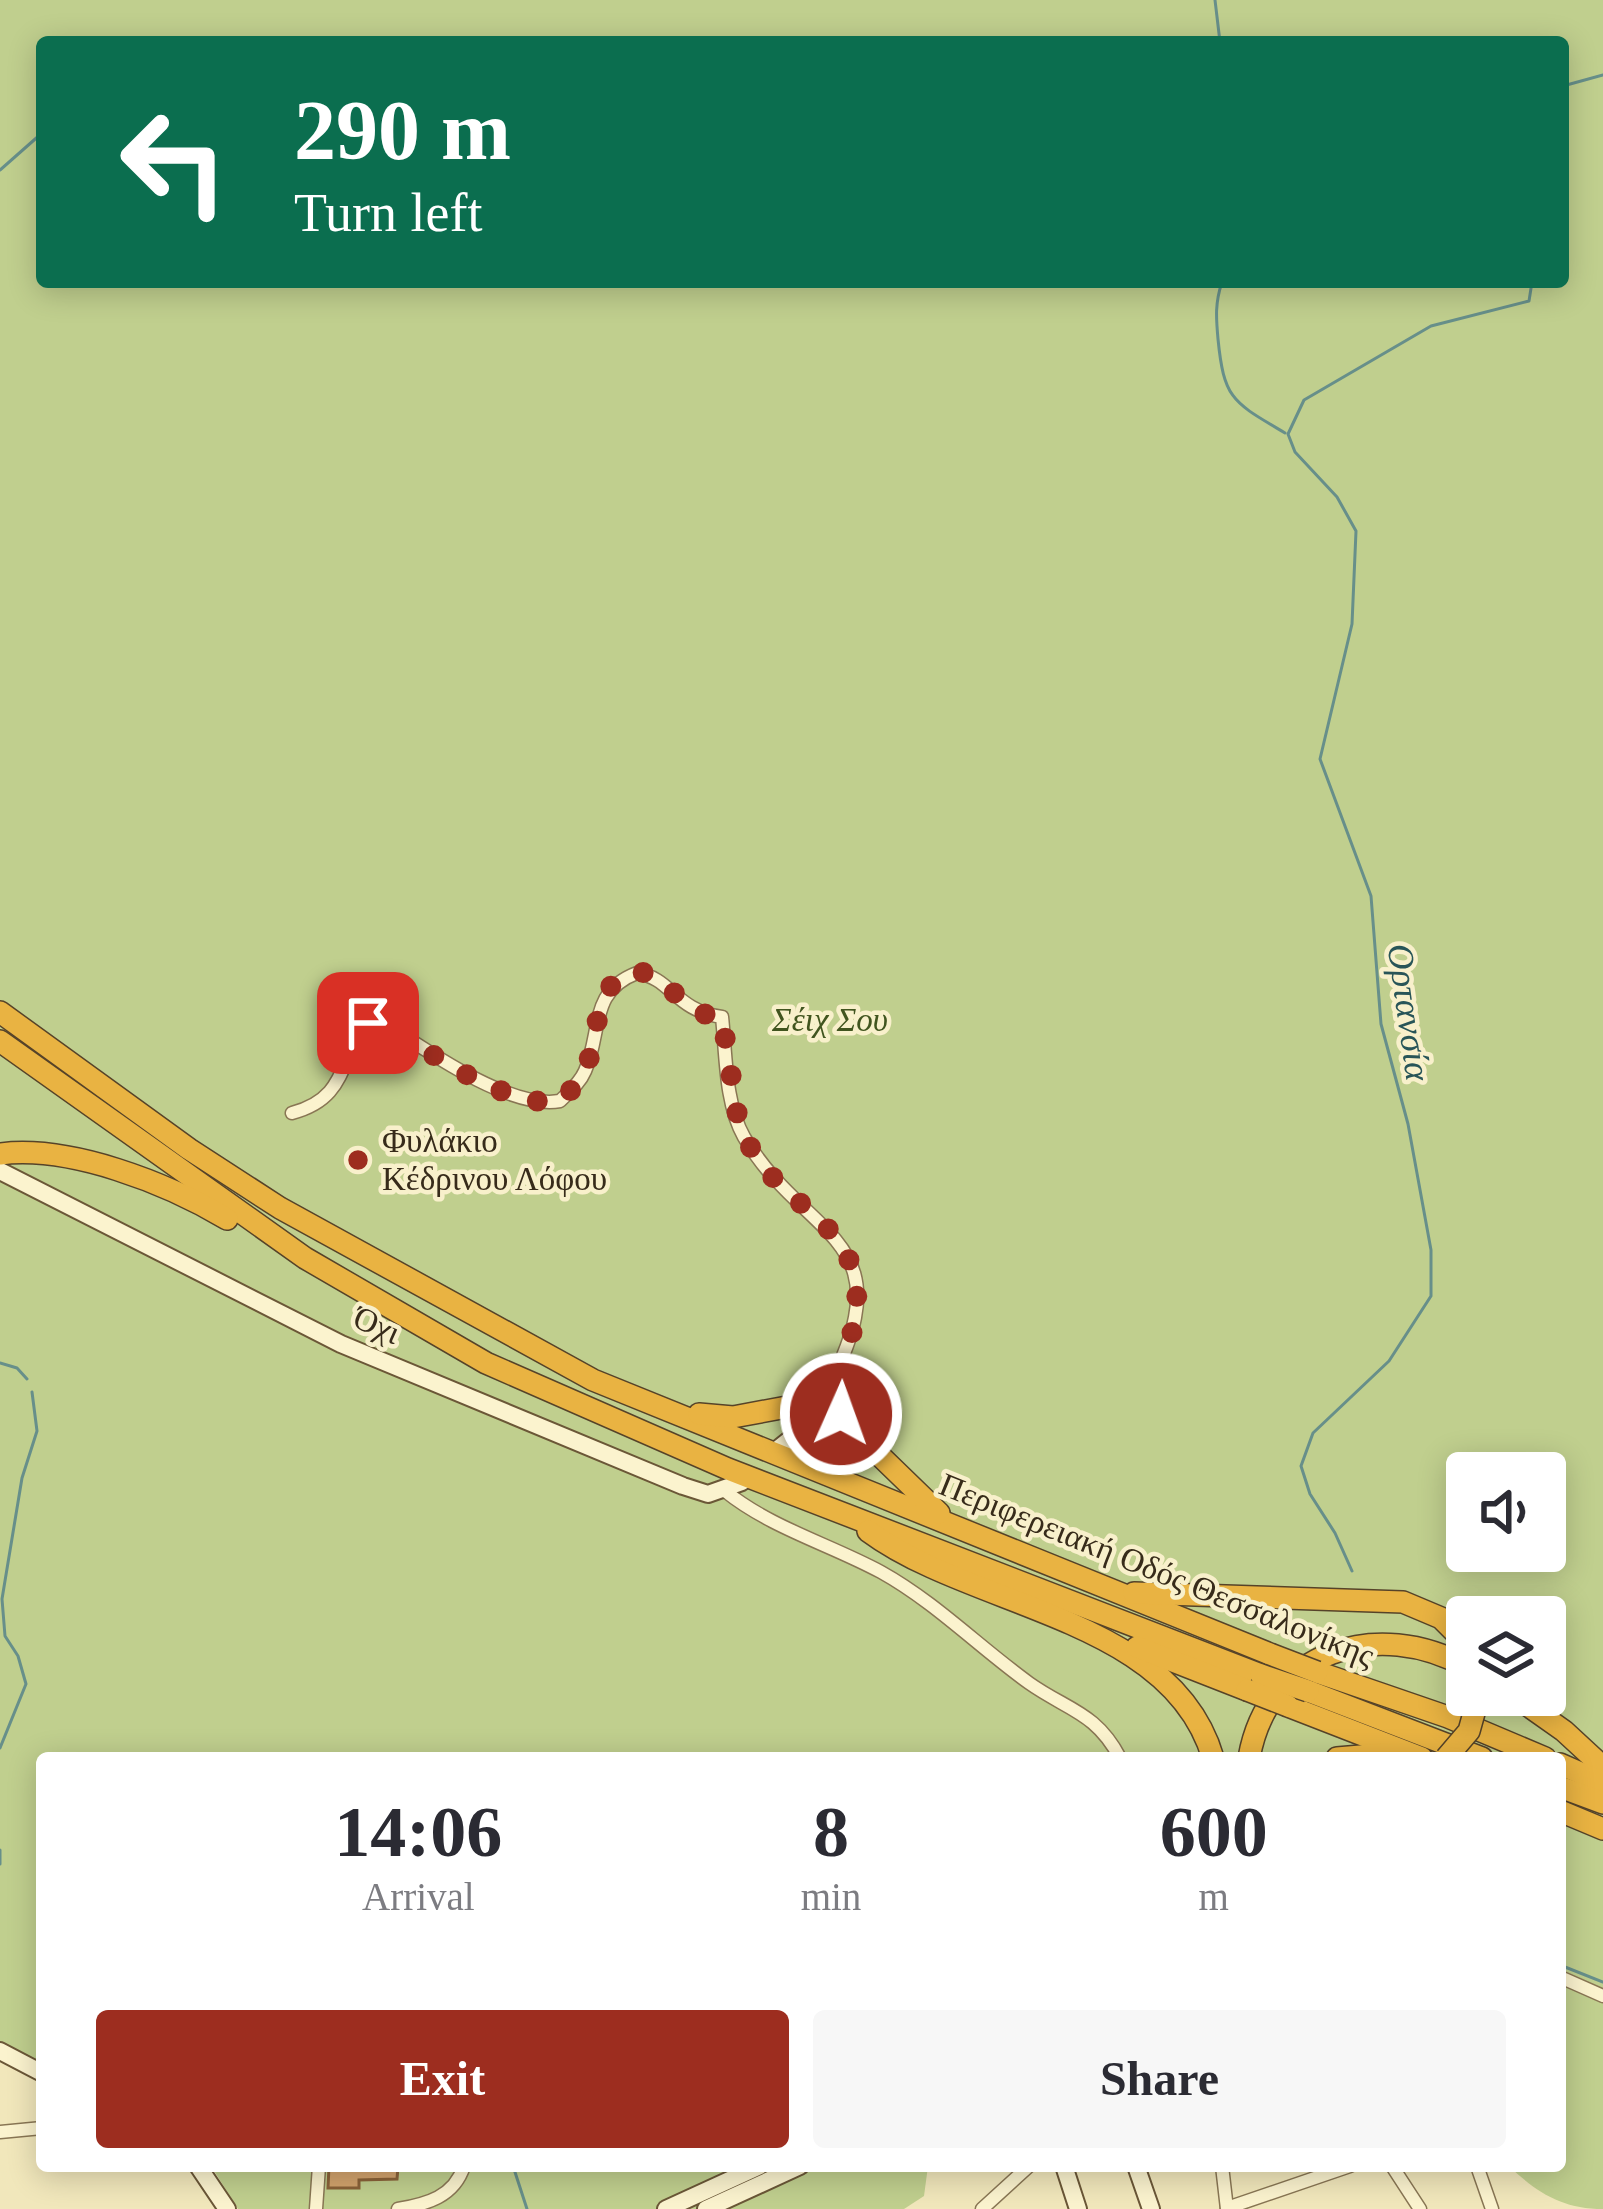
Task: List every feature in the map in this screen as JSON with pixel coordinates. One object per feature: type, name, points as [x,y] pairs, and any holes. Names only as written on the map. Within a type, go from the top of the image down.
[{"type":"highway","name":"Περιφερειακή Οδός Θεσσαλονίκης","points":[[0,1012],[189,1149],[330,1239],[592,1380],[1115,1592],[1259,1673]]},
{"type":"highway","name":"Περιφερειακή Οδός Θεσσαλονίκης","points":[[0,1041],[253,1222],[389,1309],[486,1363],[625,1426],[849,1516],[1259,1673],[1313,1681],[1448,1717],[1531,1752]]},
{"type":"highway","points":[[0,1154],[25,1151],[173,1190],[347,1295],[389,1309]]},
{"type":"highway","points":[[838,1410],[952,1526]]},
{"type":"highway","points":[[674,1411],[800,1423]]},
{"type":"highway","points":[[849,1516],[890,1546],[1090,1634],[1154,1668],[1174,1687],[1199,1724],[1211,1752]]},
{"type":"highway","points":[[1115,1592],[1391,1601],[1429,1611],[1446,1625]]},
{"type":"highway","points":[[1090,1634],[1259,1673],[1288,1706],[1407,1752]]},
{"type":"highway","points":[[1251,1752],[1270,1703],[1294,1677],[1325,1656],[1369,1642],[1403,1643],[1446,1659]]},
{"type":"highway","name":"Περιφερειακή Οδός Θεσσαλονίκης","points":[[1313,1681],[1469,1752]]},
{"type":"highway","points":[[1451,1752],[1474,1716]]},
{"type":"highway","points":[[1543,1716],[1603,1766]]},
{"type":"highway","points":[[1566,1767],[1603,1783]]},
{"type":"highway","points":[[1566,1789],[1603,1803]]},
{"type":"highway","points":[[1566,1813],[1603,1828]]},
{"type":"main road","name":"Όχι","points":[[0,1171],[341,1344],[683,1486],[708,1494],[733,1486]]},
{"type":"main road","points":[[800,1423],[832,1433],[838,1410]]},
{"type":"main road","points":[[800,1423],[838,1410]]},
{"type":"main road","points":[[0,2051],[36,2070]]},
{"type":"main road","points":[[202,2172],[227,2209]]},
{"type":"main road","points":[[666,2209],[747,2172]]},
{"type":"main road","points":[[706,2209],[787,2172]]},
{"type":"main road","points":[[1066,2172],[1078,2209]]},
{"type":"main road","points":[[1138,2172],[1151,2209]]},
{"type":"street","points":[[292,1113],[323,1099],[337,1084],[368,1023],[386,1024],[500,1089],[542,1104],[560,1101],[586,1069],[597,1014],[607,992],[637,973],[654,975],[682,1004],[699,1014],[722,1018],[740,1131],[766,1171],[840,1240],[854,1271],[859,1316],[832,1380],[800,1423]]},
{"type":"street","points":[[832,1380],[838,1410]]},
{"type":"street","points":[[733,1486],[749,1510],[884,1573],[956,1622],[1035,1687],[1080,1710],[1099,1726],[1116,1752]]},
{"type":"street","points":[[884,1573],[890,1546]]},
{"type":"street","points":[[1566,1980],[1603,1996]]},
{"type":"street","points":[[0,2132],[36,2129]]},
{"type":"street","points":[[316,2209],[319,2172]]},
{"type":"street","points":[[398,2209],[446,2193],[460,2172]]},
{"type":"street","points":[[982,2209],[1023,2172]]},
{"type":"street","points":[[1223,2172],[1227,2208],[1333,2172]]},
{"type":"street","points":[[1396,2172],[1420,2209]]},
{"type":"street","points":[[1479,2172],[1492,2209]]},
{"type":"street","points":[[1278,2191],[1285,2209]]},
{"type":"street","points":[[999,2193],[1005,2209]]},
{"type":"green space","name":"Σέιχ Σου","points":[[0,0],[1603,0],[1603,2209],[1552,2198],[1516,2172],[1566,2172],[1566,1752],[36,1752],[36,2065],[0,2046]]},
{"type":"green space","points":[[215,2172],[927,2172],[924,2196],[904,2209],[238,2209]]},
{"type":"building","points":[[329,2172],[398,2172],[397,2179],[359,2180],[359,2188],[328,2188]]},
{"type":"waterway","name":"Ορτανσία","points":[[1215,0],[1219,36]]},
{"type":"waterway","name":"Ορτανσία","points":[[1569,84],[1603,75]]},
{"type":"waterway","points":[[0,170],[36,138]]},
{"type":"waterway","name":"Ορτανσία","points":[[1221,288],[1217,324],[1228,387],[1243,406],[1285,433]]},
{"type":"waterway","name":"Ορτανσία","points":[[1352,1571],[1310,1494],[1301,1466],[1313,1433],[1389,1361],[1431,1296],[1431,1250],[1408,1124],[1381,1024],[1371,896],[1320,759],[1352,624],[1356,531],[1337,497],[1295,452],[1288,434],[1304,400],[1431,326],[1529,301],[1531,288]]},
{"type":"waterway","points":[[0,1363],[17,1368],[27,1379]]},
{"type":"waterway","points":[[0,1748],[26,1684],[18,1656],[5,1636],[2,1599],[22,1478],[37,1431],[32,1392]]},
{"type":"waterway","points":[[0,1850],[0,1864]]},
{"type":"waterway","name":"Ορτανσία","points":[[1566,1967],[1603,1982]]},
{"type":"waterway","points":[[515,2172],[527,2209]]},
{"type":"place","name":"Φυλάκιο Κέδρινου Λόφου","points":[[358,1160]]},
{"type":"route","points":[[368,1023],[386,1024],[500,1089],[542,1104],[560,1101],[577,1084],[586,1069],[597,1014],[607,992],[621,979],[637,973],[654,975],[682,1004],[699,1014],[722,1018],[740,1131],[766,1171],[840,1240],[854,1271],[859,1316],[832,1380],[841,1414]]}]
